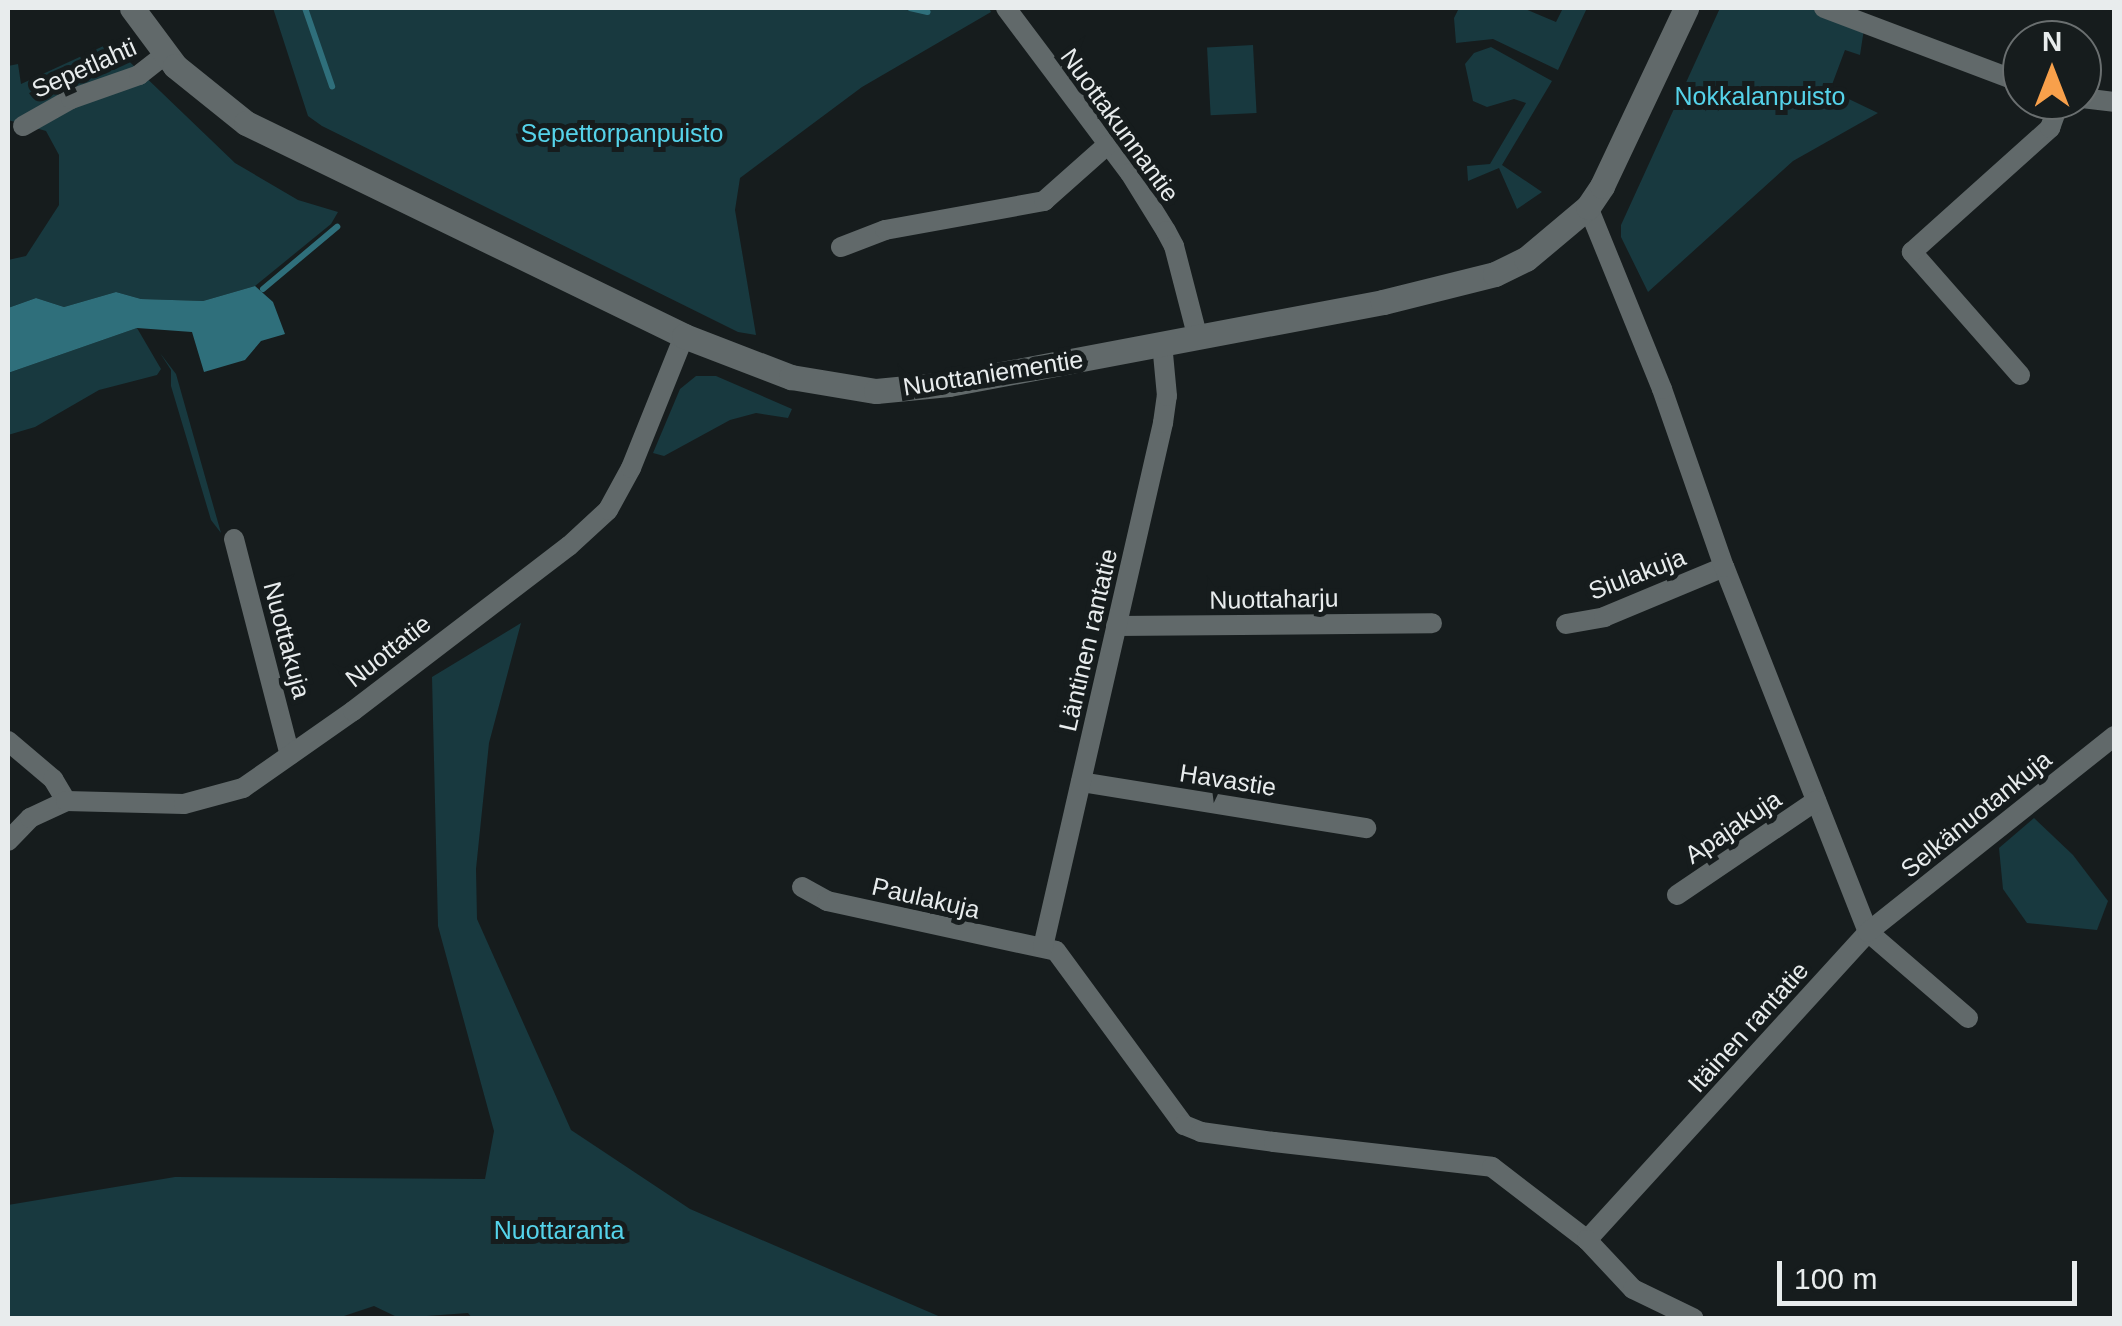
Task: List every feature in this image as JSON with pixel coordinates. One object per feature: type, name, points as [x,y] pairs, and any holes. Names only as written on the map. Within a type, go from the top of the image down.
[{"type":"main road","name":"Nuottaniementie","points":[[132,8],[165,54],[204,94],[246,123],[684,336],[791,377],[876,391],[949,384],[1383,302],[1495,274],[1526,259],[1588,207],[1628,138],[1686,8]]},
{"type":"street","name":"Nuottakunnantie","points":[[1006,8],[1130,172],[1174,246],[1197,335]]},
{"type":"street","points":[[1824,8],[2002,75]]},
{"type":"street","name":"Sepetlahti","points":[[22,126],[71,99],[139,75],[165,54]]},
{"type":"street","points":[[2020,375],[1912,252],[2050,128],[2053,120]]},
{"type":"street","points":[[841,247],[885,230],[1044,201],[1107,144]]},
{"type":"street","points":[[1588,207],[1662,388],[1724,567],[1868,932],[1968,1018]]},
{"type":"street","name":"Nuottatie","points":[[66,801],[184,804],[243,788],[569,546],[608,510],[631,468],[684,336]]},
{"type":"street","name":"Läntinen rantatie","points":[[1043,947],[1163,423],[1167,396],[1162,343]]},
{"type":"street","name":"Nuottakuja","points":[[234,539],[290,755]]},
{"type":"street","name":"Siulakuja","points":[[1566,624],[1604,617],[1724,567]]},
{"type":"street","name":"Nuottaharju","points":[[1116,626],[1432,623]]},
{"type":"street","name":"Selkänuotankuja","points":[[1868,932],[2114,736]]},
{"type":"street","points":[[8,741],[53,778],[66,801],[30,818],[8,841]]},
{"type":"street","name":"Havastie","points":[[1081,782],[1366,828]]},
{"type":"street","name":"Apajakuja","points":[[1677,894],[1816,801]]},
{"type":"street","name":"Paulakuja","points":[[802,887],[827,901],[1043,947]]},
{"type":"street","name":"Itäinen rantatie","points":[[1587,1240],[1868,932]]},
{"type":"street","points":[[1043,947],[1056,951],[1184,1126],[1219,1135],[1492,1167],[1587,1240],[1633,1288],[1693,1318]]},
{"type":"green space","name":"Sepettorpanpuisto","points":[[273,8],[989,8],[991,12],[862,87],[740,178],[735,210],[756,335],[738,332],[322,126],[308,116]]},
{"type":"green space","points":[[1459,8],[1523,8],[1556,22],[1563,8],[1587,8],[1558,70],[1493,39],[1456,43],[1454,18]]},
{"type":"green space","name":"Nokkalanpuisto","points":[[1720,8],[1811,8],[1864,29],[1860,55],[1845,50],[1830,90],[1878,113],[1793,161],[1648,292],[1621,237],[1621,225]]},
{"type":"green space","points":[[110,43],[235,163],[298,200],[338,212],[331,224],[255,286],[203,301],[141,299],[116,292],[64,307],[36,298],[8,308],[8,260],[26,256],[59,205],[59,155],[46,131],[8,120],[8,66],[18,64],[21,84]]},
{"type":"green space","points":[[1253,45],[1257,113],[1211,115],[1207,47]]},
{"type":"green space","points":[[1491,47],[1552,81],[1502,165],[1542,192],[1517,209],[1499,168],[1468,181],[1467,166],[1490,164],[1526,103],[1514,99],[1487,107],[1473,101],[1465,64],[1474,53]]},
{"type":"green space","points":[[137,328],[161,369],[157,375],[99,390],[35,427],[8,435],[8,373]]},
{"type":"green space","points":[[160,353],[176,374],[221,533],[211,520],[171,386],[171,370]]},
{"type":"green space","points":[[696,376],[716,376],[792,409],[788,418],[756,413],[730,420],[664,456],[653,453],[680,389]]},
{"type":"green space","name":"Nuottaranta","points":[[521,623],[489,743],[476,869],[477,919],[571,1130],[690,1209],[943,1318],[472,1318],[468,1313],[399,1318],[374,1306],[338,1318],[8,1318],[8,1205],[175,1177],[485,1179],[494,1131],[438,926],[432,677]]},
{"type":"green space","points":[[2034,818],[2073,855],[2108,901],[2097,930],[2027,923],[2003,889],[1999,848]]},
{"type":"water","points":[[255,286],[273,302],[285,334],[261,341],[245,360],[204,372],[192,332],[137,328],[8,373],[8,308],[36,298],[64,307],[116,292],[141,299],[203,301]]},
{"type":"waterway","points":[[305,8],[332,86]]},
{"type":"waterway","points":[[910,8],[928,12]]},
{"type":"waterway","points":[[263,289],[337,227]]}]
